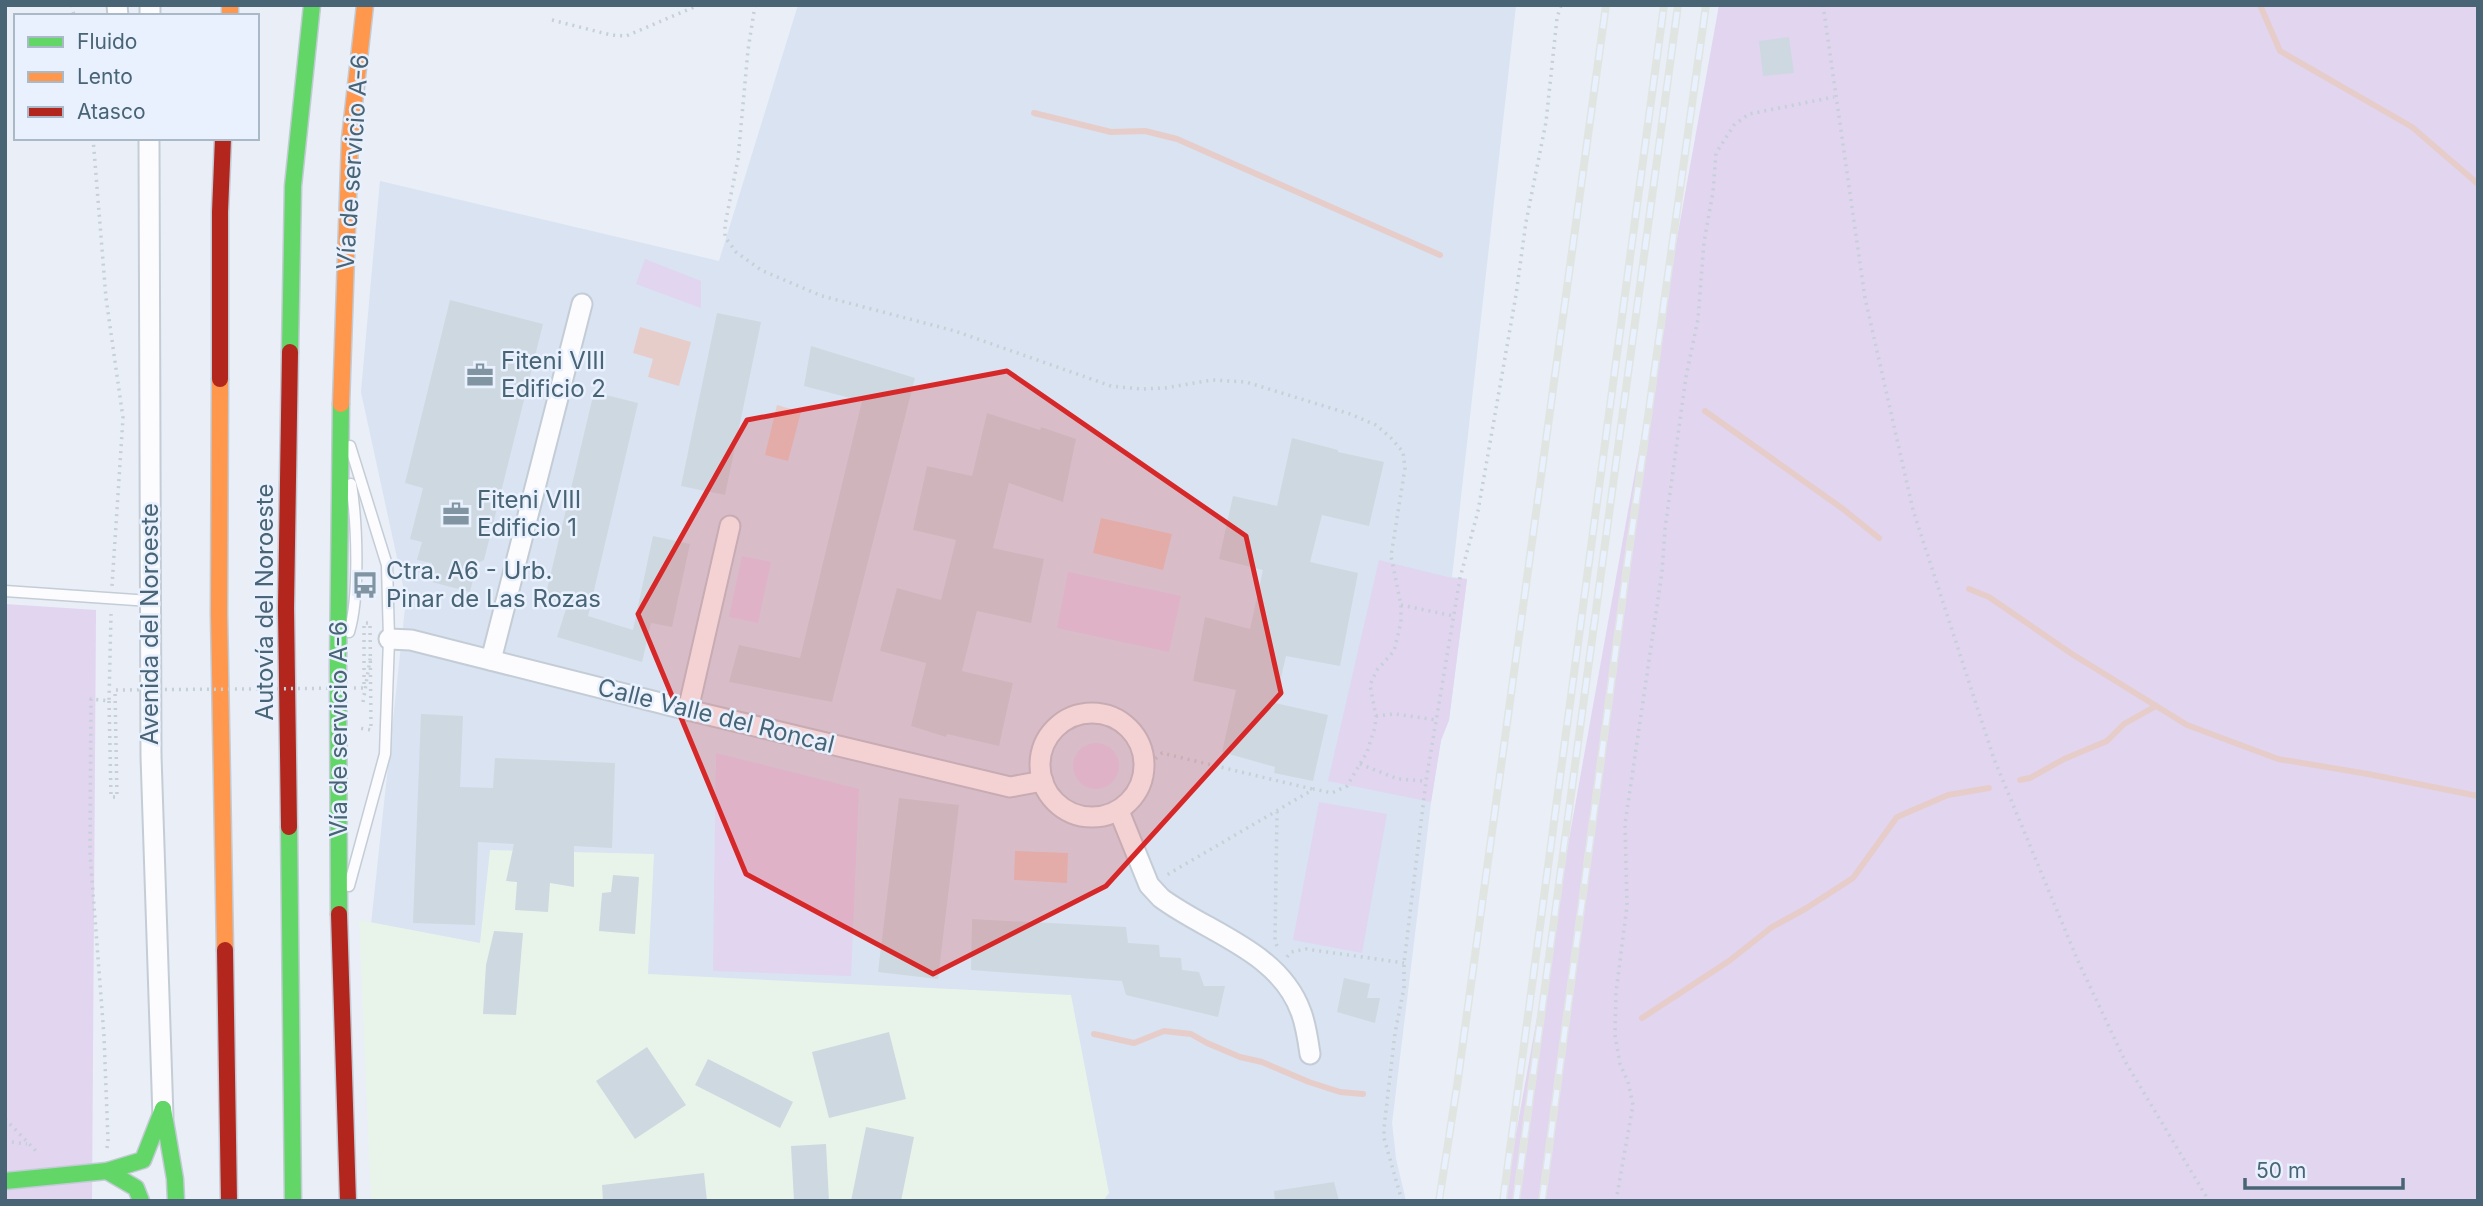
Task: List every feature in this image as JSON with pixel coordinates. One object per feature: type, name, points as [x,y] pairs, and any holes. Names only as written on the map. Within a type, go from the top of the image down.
[{"type":"main road","name":"Autovía del Noroeste","points":[[293,1201],[286,608],[293,186],[312,5]]},
{"type":"main road","name":"Vía de servicio A-6","points":[[348,1201],[339,920],[341,416],[350,139],[365,5]]},
{"type":"main road","name":"Autovía del Noroeste","points":[[223,140],[220,212],[219,614],[229,1201]]},
{"type":"main road","points":[[290,938],[309,1173]]},
{"type":"main road","points":[[5,1181],[104,1171],[143,1160],[163,1109]]},
{"type":"main road","points":[[163,1109],[176,1179],[176,1201]]},
{"type":"main road","points":[[104,1171],[136,1188],[141,1201]]},
{"type":"street","points":[[135,140],[148,230]]},
{"type":"street","name":"Avenida del Noroeste","points":[[149,140],[151,756],[163,1109]]},
{"type":"street","points":[[491,660],[582,304]]},
{"type":"street","points":[[688,710],[730,526]]},
{"type":"street","name":"Calle Valle del Roncal","points":[[389,639],[411,640],[1010,787],[1043,781]]},
{"type":"street","points":[[1082,713],[1107,715],[1123,722],[1135,735],[1143,750],[1145,768],[1141,785],[1132,800],[1119,811],[1097,817],[1074,814],[1055,801],[1043,781],[1040,766],[1048,737],[1072,716],[1082,713]]},
{"type":"street","points":[[1119,811],[1149,885],[1174,908],[1264,961],[1280,964],[1301,1011],[1310,1054]]},
{"type":"street","points":[[162,1201],[163,1109]]},
{"type":"lane","points":[[339,920],[385,754],[389,639],[387,565],[341,416]]},
{"type":"lane","points":[[5,591],[150,601]]},
{"type":"path","points":[[552,20],[611,35],[626,36],[699,5]]},
{"type":"path","points":[[755,5],[738,159],[725,237],[736,252],[761,270],[821,296],[955,331],[1111,386],[1153,388],[1229,379],[1246,382],[1350,414],[1376,425],[1402,452],[1405,468],[1391,556],[1401,605],[1401,622],[1394,651],[1377,670],[1370,685],[1376,716],[1372,739],[1347,786],[1332,793],[1162,753],[1145,768]]},
{"type":"path","points":[[1402,1201],[1384,1138],[1395,1032],[1404,988],[1404,963],[1426,781],[1460,578],[1480,498],[1516,295],[1525,222],[1546,122],[1557,18],[1561,5]]},
{"type":"path","points":[[1823,5],[1865,298],[1913,510],[1994,759],[2078,961],[2126,1063],[2209,1201]]},
{"type":"path","points":[[1616,1201],[1633,1105],[1628,1082],[1620,1064],[1615,1035],[1616,992],[1627,906],[1625,824],[1662,572],[1665,529],[1686,377],[1698,319],[1704,242],[1713,192],[1716,153],[1734,125],[1749,114],[1835,97]]},
{"type":"path","points":[[93,140],[106,298],[123,418],[111,598],[111,797],[117,797],[115,690],[364,688],[364,623],[370,623],[371,730],[359,728]]},
{"type":"path","points":[[1401,605],[1454,616]]},
{"type":"path","points":[[104,1171],[108,1141],[104,1036],[90,853],[91,699],[109,701]]},
{"type":"path","points":[[1376,716],[1395,714],[1437,720]]},
{"type":"path","points":[[1360,764],[1390,777],[1426,781]]},
{"type":"path","points":[[1149,885],[1314,789]]},
{"type":"path","points":[[1278,812],[1275,941],[1280,964]]},
{"type":"path","points":[[1280,964],[1291,952],[1306,949],[1404,963]]},
{"type":"path","points":[[5,1141],[30,1144]]},
{"type":"highlighted area","points":[[1007,371],[1246,536],[1281,693],[1106,886],[933,974],[746,874],[638,614],[747,420]]},
{"type":"shaded area","points":[[798,5],[1516,5],[1452,577],[1467,579],[1449,720],[1441,740],[1431,802],[1392,1123],[1396,1159],[1406,1201],[372,1201],[370,934],[406,599],[361,392],[380,181],[719,261]]},
{"type":"shaded area","points":[[1719,5],[2478,5],[2478,1201],[1504,1201]]},
{"type":"shaded area","points":[[645,259],[701,281],[701,308],[636,284]]},
{"type":"shaded area","points":[[640,327],[691,342],[679,386],[648,377],[653,359],[633,353]]},
{"type":"shaded area","points":[[777,405],[801,412],[788,461],[765,455]]},
{"type":"shaded area","points":[[1101,518],[1172,534],[1163,570],[1093,553]]},
{"type":"shaded area","points":[[742,556],[771,562],[758,623],[729,617]]},
{"type":"shaded area","points":[[1379,560],[1452,578],[1467,579],[1449,720],[1441,740],[1431,802],[1328,781]]},
{"type":"shaded area","points":[[1068,572],[1181,596],[1169,652],[1057,628]]},
{"type":"shaded area","points":[[5,604],[96,610],[92,1201],[5,1201]]},
{"type":"shaded area","points":[[1096,743],[1112,750],[1119,766],[1112,782],[1096,789],[1080,782],[1073,766],[1080,750]]},
{"type":"shaded area","points":[[716,753],[859,789],[851,976],[713,971]]},
{"type":"shaded area","points":[[1319,802],[1387,814],[1362,953],[1293,940]]},
{"type":"shaded area","points":[[490,850],[654,854],[648,974],[1071,995],[1109,1193],[1103,1201],[371,1201],[359,920],[480,943]]},
{"type":"shaded area","points":[[1015,851],[1068,853],[1067,883],[1014,880]]},
{"type":"building","points":[[1789,37],[1794,73],[1763,76],[1759,41]]},
{"type":"building","points":[[450,300],[543,324],[484,560],[477,563],[470,592],[428,581],[432,563],[417,560],[422,542],[410,539],[423,488],[405,483]]},
{"type":"building","points":[[717,313],[761,322],[725,495],[681,486]]},
{"type":"building","points":[[811,346],[915,378],[832,702],[729,682],[739,645],[800,658],[862,401],[804,386]]},
{"type":"building","points":[[594,392],[638,403],[588,616],[633,630],[653,536],[690,544],[672,627],[651,623],[642,662],[557,637],[568,603],[545,598]]},
{"type":"building","points":[[987,413],[1076,439],[1063,502],[1009,483],[993,548],[1044,559],[1031,623],[977,611],[962,671],[1013,683],[999,746],[947,734],[946,737],[911,726],[926,663],[880,651],[897,588],[941,600],[956,540],[913,530],[927,466],[972,476]]},
{"type":"building","points":[[1292,438],[1384,462],[1369,526],[1322,515],[1310,562],[1358,573],[1340,666],[1286,656],[1275,703],[1328,715],[1313,781],[1274,773],[1275,767],[1222,752],[1236,690],[1193,681],[1205,617],[1250,629],[1263,570],[1219,559],[1233,496],[1277,506]]},
{"type":"building","points":[[421,714],[463,716],[460,787],[493,788],[495,758],[615,763],[612,848],[574,846],[574,887],[550,883],[548,912],[515,910],[517,882],[506,881],[514,844],[478,842],[475,925],[413,923]]},
{"type":"building","points":[[899,798],[959,805],[938,979],[878,972]]},
{"type":"building","points":[[613,875],[639,877],[635,934],[599,931],[602,893],[611,892]]},
{"type":"building","points":[[972,919],[1126,927],[1128,943],[1159,945],[1160,957],[1181,958],[1182,970],[1199,972],[1204,986],[1225,986],[1218,1017],[1126,995],[1122,981],[971,970]]},
{"type":"building","points":[[494,931],[523,933],[516,1015],[483,1014],[486,965]]},
{"type":"building","points":[[1344,978],[1370,984],[1367,998],[1380,998],[1375,1023],[1337,1012]]},
{"type":"building","points":[[889,1032],[906,1099],[829,1118],[812,1052]]},
{"type":"building","points":[[647,1047],[686,1105],[635,1139],[596,1081]]},
{"type":"building","points":[[708,1059],[793,1102],[780,1128],[695,1085]]},
{"type":"building","points":[[866,1127],[914,1137],[901,1201],[851,1201]]},
{"type":"building","points":[[826,1144],[829,1201],[794,1201],[791,1146]]},
{"type":"building","points":[[704,1173],[707,1201],[603,1201],[602,1185]]},
{"type":"building","points":[[1334,1182],[1339,1201],[1275,1201],[1274,1191]]},
{"type":"waterway","points":[[2260,5],[2280,51],[2412,127],[2478,184]]},
{"type":"waterway","points":[[1034,113],[1111,132],[1145,131],[1177,139],[1440,255]]},
{"type":"waterway","points":[[1705,411],[1843,509],[1879,538]]},
{"type":"waterway","points":[[1969,589],[1989,597],[2072,654],[2187,725],[2278,759],[2478,796]]},
{"type":"waterway","points":[[2020,780],[2030,778],[2064,759],[2107,741],[2124,724],[2156,706]]},
{"type":"waterway","points":[[1642,1018],[1729,961],[1772,927],[1853,878],[1897,817],[1948,795],[1989,788]]},
{"type":"waterway","points":[[1094,1034],[1134,1043],[1164,1031],[1191,1034],[1240,1057],[1262,1062],[1309,1082],[1340,1092],[1363,1094]]},
{"type":"railway","points":[[1439,1201],[1606,5]]},
{"type":"railway","points":[[1503,1201],[1664,5]]},
{"type":"railway","points":[[1516,1201],[1678,5]]},
{"type":"railway","points":[[1542,1201],[1706,5]]},
{"type":"traffic: fast","points":[[290,352],[293,186],[312,5]]},
{"type":"traffic: fast","points":[[339,914],[341,404]]},
{"type":"traffic: fast","points":[[289,827],[293,1201]]},
{"type":"traffic: fast","points":[[5,1181],[107,1171],[143,1160],[163,1109]]},
{"type":"traffic: fast","points":[[163,1109],[176,1201]]},
{"type":"traffic: fast","points":[[107,1171],[136,1188],[141,1201]]},
{"type":"traffic: slow","points":[[230,5],[230,14]]},
{"type":"traffic: slow","points":[[341,404],[350,139],[365,5]]},
{"type":"traffic: slow","points":[[220,379],[219,614],[225,950]]},
{"type":"traffic: jam","points":[[220,379],[223,140]]},
{"type":"traffic: jam","points":[[289,827],[286,608],[290,352]]},
{"type":"traffic: jam","points":[[339,914],[348,1201]]},
{"type":"traffic: jam","points":[[225,950],[229,1201]]},
{"type":"place","name":"Fiteni VIII Edificio 2","points":[[480,375]]},
{"type":"place","name":"Fiteni VIII Edificio 1","points":[[456,514]]},
{"type":"place","name":"Ctra. A6 - Urb. Pinar de Las Rozas","points":[[365,585]]}]
